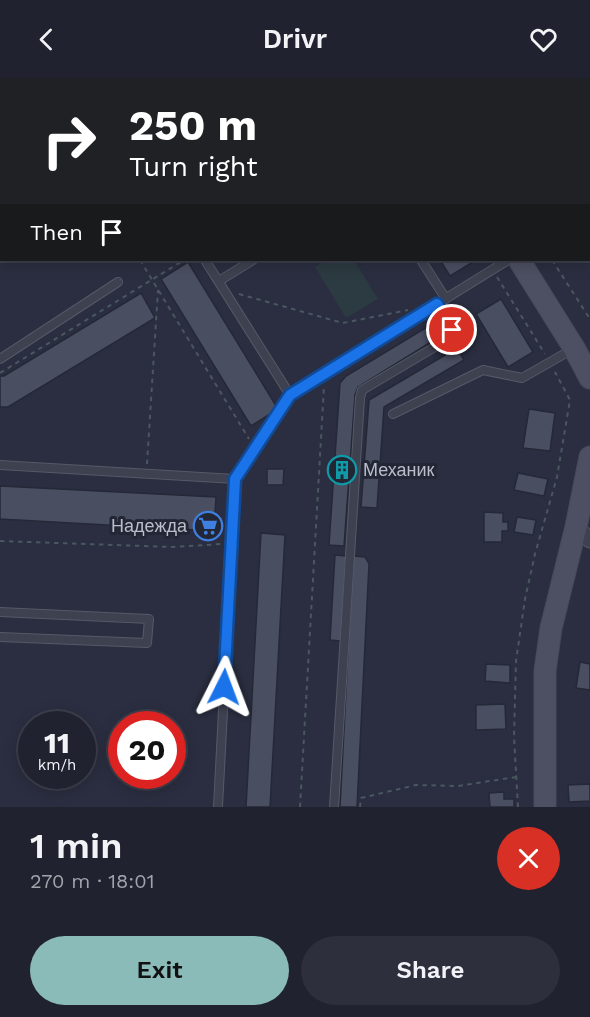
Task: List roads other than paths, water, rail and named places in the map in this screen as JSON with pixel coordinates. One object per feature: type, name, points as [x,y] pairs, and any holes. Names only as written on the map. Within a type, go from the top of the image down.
[{"type":"street","points":[[520,261],[590,378]]},
{"type":"street","points":[[546,807],[545,671],[551,628],[583,533],[590,457]]},
{"type":"lane","points":[[206,261],[290,395]]},
{"type":"lane","points":[[222,285],[252,261]]},
{"type":"lane","points":[[422,261],[446,299]]},
{"type":"lane","points":[[218,807],[235,479],[290,395],[506,261]]},
{"type":"lane","points":[[0,359],[118,282]]},
{"type":"lane","points":[[334,807],[360,398],[362,390],[450,338],[452,330],[437,304]]},
{"type":"lane","points":[[393,414],[483,370],[522,378],[574,348]]},
{"type":"lane","points":[[0,465],[235,479]]},
{"type":"lane","points":[[0,612],[149,619],[147,643],[0,637]]},
{"type":"place","name":"Механик","points":[[342,470]]},
{"type":"place","name":"Надежда","points":[[208,526]]}]
